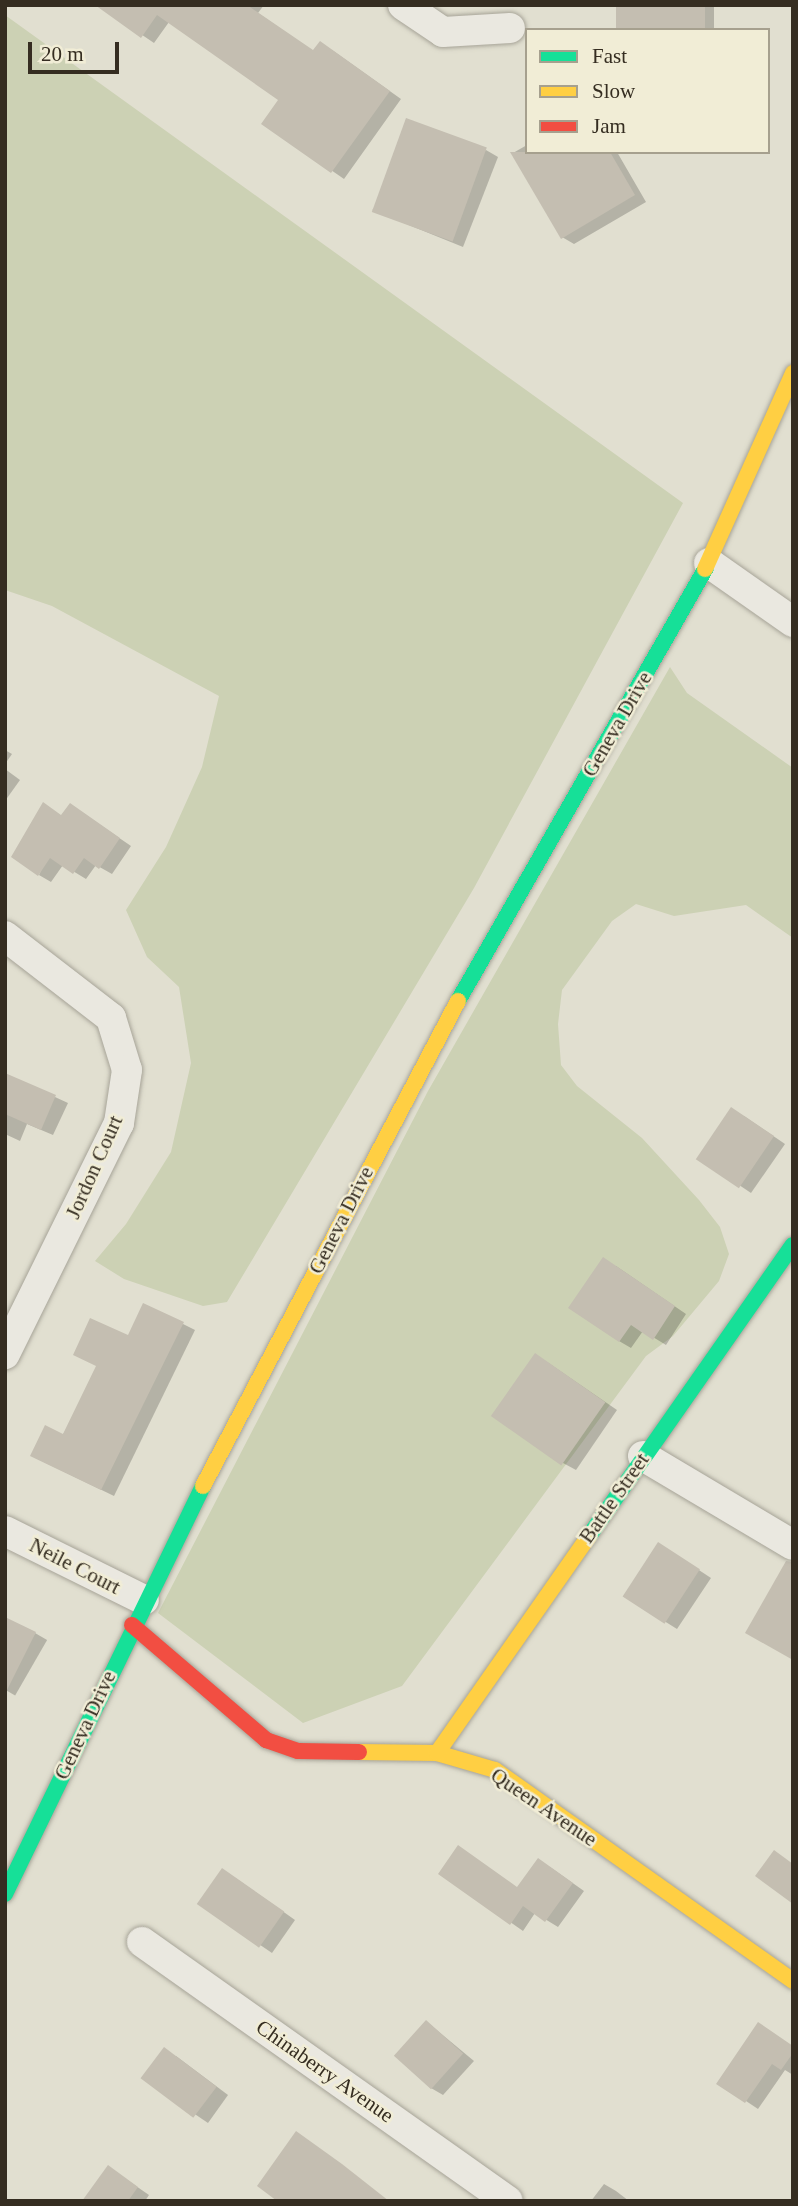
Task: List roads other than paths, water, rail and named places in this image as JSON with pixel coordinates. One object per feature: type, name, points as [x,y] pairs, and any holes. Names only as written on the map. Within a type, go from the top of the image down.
[{"type":"main road","name":"Geneva Drive","points":[[5,1894],[138,1613],[412,1082],[709,563],[793,373]]},
{"type":"main road","name":"Battle Street","points":[[437,1753],[793,1245]]},
{"type":"main road","name":"Queen Avenue","points":[[138,1613],[265,1740],[298,1751],[437,1753],[495,1770],[793,1981]]},
{"type":"street","points":[[403,5],[443,32],[510,28]]},
{"type":"street","points":[[709,563],[793,622]]},
{"type":"street","name":"Jordon Court","points":[[5,936],[111,1018],[127,1070],[119,1123],[5,1354]]},
{"type":"street","points":[[643,1456],[793,1545]]},
{"type":"street","name":"Neile Court","points":[[5,1531],[138,1613]]},
{"type":"street","name":"Chinaberry Avenue","points":[[142,1942],[508,2201]]}]
